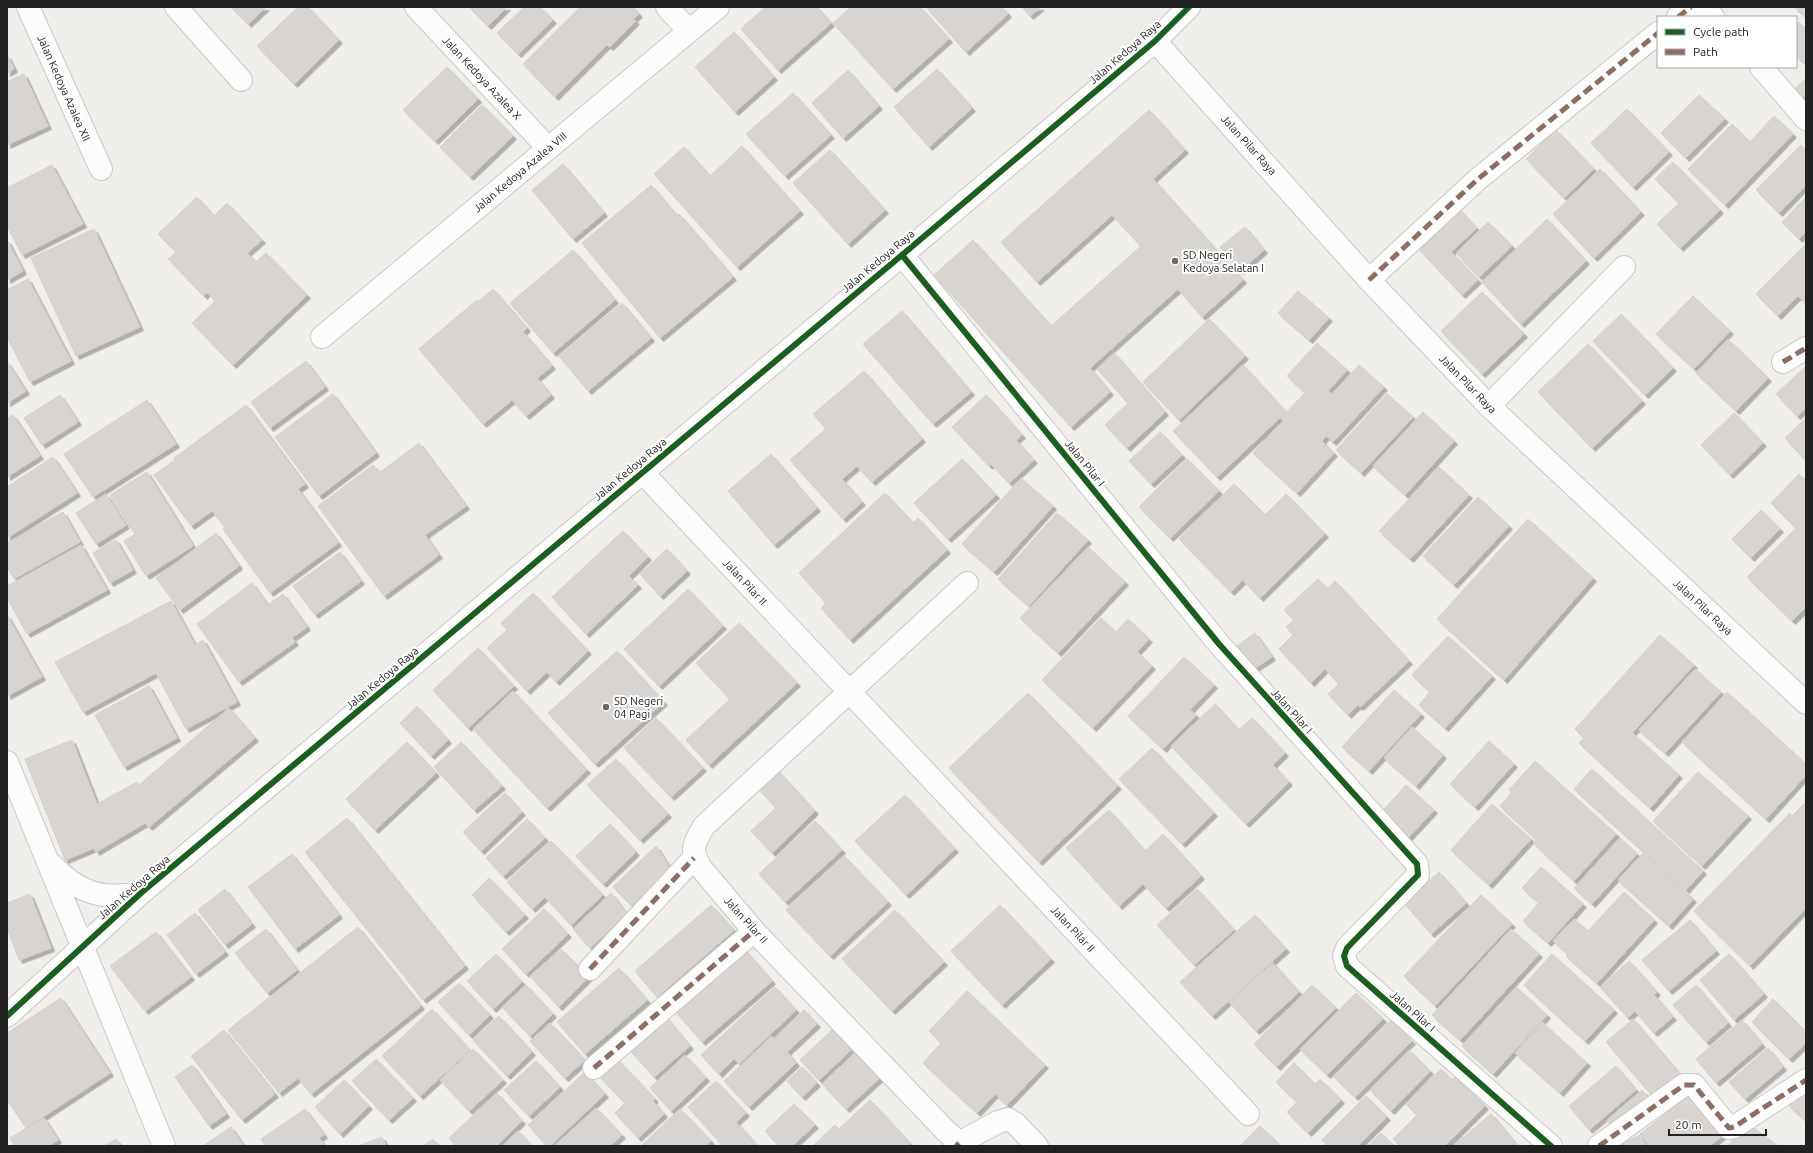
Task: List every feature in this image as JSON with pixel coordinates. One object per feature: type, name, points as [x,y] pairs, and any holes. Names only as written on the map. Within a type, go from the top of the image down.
[{"type":"street","name":"Jalan Kedoya Azalea XII","points":[[28,7],[101,169]]},
{"type":"street","points":[[176,7],[240,80]]},
{"type":"street","name":"Jalan Kedoya Azalea X","points":[[416,7],[548,148]]},
{"type":"street","points":[[666,7],[689,31]]},
{"type":"street","name":"Jalan Kedoya Azalea VIII","points":[[322,337],[718,7]]},
{"type":"street","name":"Jalan Kedoya Raya","points":[[7,1016],[141,893],[902,255],[1155,40],[1189,7]]},
{"type":"street","points":[[1679,16],[1691,7]]},
{"type":"street","points":[[1698,7],[1712,16]]},
{"type":"street","points":[[1369,280],[1478,179],[1657,34]]},
{"type":"street","name":"Jalan Pilar Raya","points":[[1155,40],[1369,280],[1488,406],[1806,703]]},
{"type":"street","points":[[1762,68],[1806,119]]},
{"type":"street","name":"Jalan Pilar I","points":[[902,255],[1219,644],[1417,864],[1418,875],[1348,948],[1344,956],[1347,966],[1551,1146]]},
{"type":"street","points":[[1488,406],[1624,267]]},
{"type":"street","points":[[1783,362],[1806,348]]},
{"type":"street","name":"Jalan Pilar II","points":[[642,472],[848,692],[1248,1114]]},
{"type":"street","points":[[590,969],[694,858],[693,845],[704,826],[967,583]]},
{"type":"street","points":[[7,762],[164,1146]]},
{"type":"street","points":[[43,850],[60,873],[77,886],[92,893],[108,896],[125,896],[141,893]]},
{"type":"street","name":"Jalan Pilar II","points":[[694,858],[700,868],[754,931],[957,1144]]},
{"type":"street","points":[[594,1068],[754,931]]},
{"type":"street","points":[[1599,1146],[1684,1085],[1694,1085],[1729,1128],[1734,1127],[1806,1080]]},
{"type":"street","points":[[957,1144],[998,1122],[1008,1119],[1016,1124],[1038,1146]]},
{"type":"building","points":[[231,7],[266,7],[248,24]]},
{"type":"building","points":[[298,7],[308,7],[339,40],[294,84],[257,46]]},
{"type":"building","points":[[469,7],[507,7],[488,26]]},
{"type":"building","points":[[524,7],[540,7],[553,20],[518,54],[497,33]]},
{"type":"building","points":[[580,7],[633,7],[639,14],[633,19],[636,21],[610,47],[607,45],[555,97],[523,64]]},
{"type":"building","points":[[765,7],[817,7],[831,23],[778,70],[741,29]]},
{"type":"building","points":[[851,7],[920,7],[949,39],[893,89],[833,23]]},
{"type":"building","points":[[926,7],[1002,7],[1008,14],[966,52]]},
{"type":"building","points":[[1022,7],[1041,7],[1030,16]]},
{"type":"building","points":[[1794,7],[1806,7],[1806,17]]},
{"type":"building","points":[[1798,22],[1806,29],[1806,64],[1797,57]]},
{"type":"building","points":[[734,32],[774,77],[735,112],[695,67]]},
{"type":"building","points":[[7,55],[14,69],[7,73]]},
{"type":"building","points":[[447,67],[478,99],[435,141],[403,110]]},
{"type":"building","points":[[937,69],[972,108],[929,147],[894,107]]},
{"type":"building","points":[[848,70],[879,106],[843,138],[812,103]]},
{"type":"building","points":[[24,74],[48,126],[7,145],[7,82]]},
{"type":"building","points":[[1806,78],[1806,95],[1802,99],[1793,91]]},
{"type":"building","points":[[793,93],[831,135],[785,176],[746,134]]},
{"type":"building","points":[[1699,95],[1725,119],[1686,158],[1661,133]]},
{"type":"building","points":[[482,105],[513,136],[470,177],[440,147]]},
{"type":"building","points":[[1627,109],[1669,152],[1633,187],[1591,143]]},
{"type":"building","name":"SD Negeri Kedoya Selatan I","points":[[1149,110],[1185,150],[1153,179],[1243,280],[1202,317],[1178,289],[1090,368],[1110,392],[1071,427],[934,275],[973,240],[1051,326],[1141,246],[1112,215],[1037,282],[1001,242]]},
{"type":"building","points":[[1774,116],[1793,134],[1725,205],[1688,169],[1732,124],[1750,142]]},
{"type":"building","points":[[1556,130],[1594,169],[1564,198],[1526,159]]},
{"type":"building","points":[[1801,145],[1806,150],[1806,185],[1779,213],[1756,190]]},
{"type":"building","points":[[742,146],[800,211],[737,267],[654,174],[684,147],[710,176]]},
{"type":"building","points":[[830,150],[885,210],[848,244],[793,183]]},
{"type":"building","points":[[1673,162],[1720,210],[1680,248],[1657,224],[1679,203],[1655,179]]},
{"type":"building","points":[[563,164],[604,213],[573,239],[532,190]]},
{"type":"building","points":[[52,165],[83,224],[22,255],[7,226],[7,188]]},
{"type":"building","points":[[1600,169],[1641,212],[1594,258],[1553,214]]},
{"type":"building","points":[[651,185],[677,216],[679,214],[733,277],[660,338],[582,243]]},
{"type":"building","points":[[197,197],[214,216],[227,203],[262,240],[247,253],[256,262],[266,253],[307,295],[233,365],[192,323],[215,301],[207,292],[204,296],[168,259],[176,252],[158,234]]},
{"type":"building","points":[[1806,197],[1806,232],[1799,239],[1782,222]]},
{"type":"building","points":[[1454,204],[1477,228],[1451,252],[1478,280],[1462,295],[1413,243]]},
{"type":"building","points":[[1547,219],[1586,261],[1521,324],[1482,282]]},
{"type":"building","points":[[1488,222],[1512,246],[1479,277],[1456,253]]},
{"type":"building","points":[[1245,227],[1264,250],[1240,271],[1220,247]]},
{"type":"building","points":[[94,229],[140,327],[76,356],[31,258]]},
{"type":"building","points":[[7,240],[23,271],[7,280]]},
{"type":"building","points":[[1806,244],[1806,304],[1798,296],[1778,316],[1756,294]]},
{"type":"building","points":[[573,250],[615,300],[553,353],[510,303]]},
{"type":"building","points":[[28,279],[71,361],[30,382],[7,337],[7,290]]},
{"type":"building","points":[[493,289],[527,328],[523,332],[552,366],[537,378],[551,395],[526,416],[512,400],[483,424],[419,349],[477,300],[478,302]]},
{"type":"building","points":[[1298,291],[1329,318],[1309,340],[1278,313]]},
{"type":"building","points":[[1482,292],[1524,334],[1482,374],[1441,331]]},
{"type":"building","points":[[1693,296],[1730,331],[1694,369],[1656,334]]},
{"type":"building","points":[[622,303],[651,338],[588,391],[559,356]]},
{"type":"building","points":[[902,311],[971,392],[933,424],[863,344]]},
{"type":"building","points":[[1621,314],[1673,368],[1645,395],[1593,341]]},
{"type":"building","points":[[1209,319],[1245,356],[1179,420],[1143,382]]},
{"type":"building","points":[[1728,339],[1768,378],[1736,411],[1696,373]]},
{"type":"building","points":[[1317,343],[1347,370],[1328,391],[1332,394],[1359,365],[1384,387],[1333,442],[1326,436],[1322,441],[1334,453],[1297,493],[1253,453],[1283,421],[1281,418],[1305,393],[1287,376]]},
{"type":"building","points":[[1588,344],[1642,401],[1592,448],[1538,392]]},
{"type":"building","points":[[1114,353],[1165,412],[1127,448],[1105,425],[1128,403],[1097,369]]},
{"type":"building","points":[[306,361],[325,387],[270,428],[251,402]]},
{"type":"building","points":[[7,362],[26,391],[7,403]]},
{"type":"building","points":[[1243,365],[1286,412],[1217,477],[1173,431]]},
{"type":"building","points":[[1806,366],[1806,408],[1797,416],[1776,394]]},
{"type":"building","points":[[864,371],[922,439],[872,482],[857,466],[842,479],[862,502],[843,519],[790,460],[826,429],[813,414]]},
{"type":"building","points":[[333,394],[376,453],[319,496],[275,437]]},
{"type":"building","points":[[1387,394],[1413,417],[1361,473],[1336,450]]},
{"type":"building","points":[[60,395],[78,422],[42,445],[24,418]]},
{"type":"building","points":[[986,395],[1022,435],[1016,440],[1034,460],[1009,483],[991,464],[989,466],[952,427]]},
{"type":"building","points":[[147,400],[176,444],[93,497],[64,454]]},
{"type":"building","points":[[246,405],[305,484],[298,489],[338,543],[270,593],[223,529],[225,527],[212,511],[191,526],[154,475],[175,460],[174,458]]},
{"type":"building","points":[[1423,412],[1454,441],[1405,495],[1373,466]]},
{"type":"building","points":[[1734,413],[1763,443],[1730,475],[1701,445]]},
{"type":"building","points":[[13,415],[40,456],[7,477],[7,419]]},
{"type":"building","points":[[1806,418],[1806,461],[1785,438]]},
{"type":"building","points":[[1160,432],[1182,455],[1151,484],[1129,461]]},
{"type":"building","points":[[419,443],[466,506],[425,535],[439,555],[384,596],[318,506],[373,465],[379,473]]},
{"type":"building","points":[[771,454],[817,508],[774,545],[728,491]]},
{"type":"building","points":[[53,457],[77,493],[7,538],[7,487]]},
{"type":"building","points":[[962,459],[996,495],[948,539],[914,503]]},
{"type":"building","points":[[1187,459],[1219,491],[1170,538],[1139,507]]},
{"type":"building","points":[[1439,467],[1469,495],[1410,559],[1379,531]]},
{"type":"building","points":[[147,472],[193,546],[146,576],[124,541],[135,534],[110,495]]},
{"type":"building","points":[[1799,474],[1806,481],[1806,607],[1792,621],[1747,577],[1796,528],[1771,503]]},
{"type":"building","points":[[1021,478],[1053,506],[994,572],[962,544]]},
{"type":"building","points":[[1234,484],[1265,515],[1286,494],[1325,534],[1260,598],[1243,580],[1231,592],[1179,539]]},
{"type":"building","points":[[885,493],[913,523],[918,518],[947,550],[850,640],[821,608],[826,603],[799,573]]},
{"type":"building","points":[[106,494],[126,525],[96,544],[76,513]]},
{"type":"building","points":[[1478,497],[1509,526],[1454,585],[1423,556]]},
{"type":"building","points":[[1761,510],[1780,529],[1751,558],[1732,539]]},
{"type":"building","points":[[63,512],[80,542],[14,579],[7,567],[7,543]]},
{"type":"building","points":[[1057,513],[1088,540],[1029,606],[998,579]]},
{"type":"building","points":[[1528,519],[1593,578],[1504,680],[1437,619]]},
{"type":"building","points":[[623,531],[648,557],[629,576],[638,585],[586,634],[552,597]]},
{"type":"building","points":[[216,533],[239,566],[180,610],[156,578]]},
{"type":"building","points":[[116,540],[133,570],[110,583],[93,553]]},
{"type":"building","points":[[81,545],[107,590],[27,634],[7,598],[7,586]]},
{"type":"building","points":[[1088,547],[1125,582],[1058,653],[1020,618]]},
{"type":"building","points":[[667,549],[687,571],[660,596],[640,574]]},
{"type":"building","points":[[340,552],[361,581],[315,615],[293,586]]},
{"type":"building","points":[[1318,579],[1327,589],[1335,581],[1409,661],[1360,707],[1358,705],[1348,715],[1328,694],[1339,684],[1325,669],[1311,683],[1279,649],[1293,635],[1286,627],[1294,620],[1284,610]]},
{"type":"building","points":[[252,583],[268,605],[283,594],[307,627],[292,638],[295,642],[239,682],[197,624]]},
{"type":"building","points":[[688,589],[723,626],[659,686],[624,649]]},
{"type":"building","points":[[533,593],[588,651],[556,682],[547,672],[527,691],[487,648],[507,630],[501,623]]},
{"type":"building","points":[[171,601],[195,645],[203,640],[237,702],[186,729],[156,673],[83,712],[55,662]]},
{"type":"building","points":[[7,615],[42,677],[7,696]]},
{"type":"building","points":[[1101,618],[1116,632],[1128,619],[1149,639],[1137,652],[1152,666],[1093,728],[1042,680]]},
{"type":"building","points":[[739,623],[797,683],[709,765],[686,740],[730,699],[696,663]]},
{"type":"building","points":[[1255,633],[1272,657],[1249,672],[1233,649]]},
{"type":"building","points":[[1660,635],[1694,665],[1632,733],[1679,775],[1650,808],[1579,743],[1584,738],[1575,729]]},
{"type":"building","points":[[1448,636],[1492,676],[1445,728],[1419,705],[1430,692],[1412,675]]},
{"type":"building","points":[[478,648],[514,686],[468,728],[433,690]]},
{"type":"building","name":"SD Negeri 04 Pagi","points":[[617,651],[664,702],[595,764],[548,713]]},
{"type":"building","points":[[1184,657],[1214,685],[1190,710],[1196,715],[1163,749],[1128,716]]},
{"type":"building","points":[[1695,669],[1721,692],[1665,753],[1639,730]]},
{"type":"building","points":[[149,686],[177,738],[124,767],[95,715]]},
{"type":"building","points":[[1394,690],[1421,714],[1369,771],[1342,747]]},
{"type":"building","points":[[513,691],[587,770],[547,808],[473,729]]},
{"type":"building","points":[[1727,692],[1806,764],[1806,775],[1766,819],[1682,742]]},
{"type":"building","points":[[1028,693],[1118,786],[1039,862],[949,768]]},
{"type":"building","points":[[1215,704],[1239,730],[1252,718],[1285,753],[1273,765],[1289,782],[1246,824],[1171,746]]},
{"type":"building","points":[[417,706],[448,740],[431,756],[400,723]]},
{"type":"building","points":[[229,708],[255,738],[149,827],[145,823],[96,852],[94,848],[65,860],[25,759],[72,740],[97,804],[137,782],[139,785]]},
{"type":"building","points":[[656,718],[703,768],[671,797],[624,748]]},
{"type":"building","points":[[1412,727],[1443,755],[1416,786],[1384,758]]},
{"type":"building","points":[[1489,741],[1514,764],[1475,807],[1450,784]]},
{"type":"building","points":[[407,742],[436,773],[375,830],[346,799]]},
{"type":"building","points":[[461,742],[502,786],[474,810],[434,767]]},
{"type":"building","points":[[1152,748],[1214,813],[1182,844],[1119,779]]},
{"type":"building","points":[[616,759],[668,814],[640,840],[587,785]]},
{"type":"building","points":[[1535,761],[1616,834],[1574,881],[1533,843],[1537,840],[1500,806],[1512,792],[1509,790]]},
{"type":"building","points":[[776,769],[815,811],[772,853],[751,831],[776,808],[757,787]]},
{"type":"building","points":[[1592,769],[1703,871],[1686,890],[1574,789]]},
{"type":"building","points":[[1698,772],[1748,816],[1702,866],[1653,821]]},
{"type":"building","points":[[1406,785],[1434,810],[1405,841],[1377,817]]},
{"type":"building","points":[[505,793],[522,812],[481,851],[463,832]]},
{"type":"building","points":[[905,795],[955,849],[906,895],[855,841]]},
{"type":"building","points":[[1806,802],[1806,908],[1750,966],[1694,911],[1790,813],[1792,816]]},
{"type":"building","points":[[1492,804],[1531,839],[1489,885],[1451,850]]},
{"type":"building","points":[[1109,810],[1145,851],[1163,834],[1201,876],[1166,908],[1143,884],[1119,906],[1066,848]]},
{"type":"building","points":[[347,818],[465,966],[423,1000],[305,852]]},
{"type":"building","points":[[527,819],[545,838],[503,876],[486,858]]},
{"type":"building","points":[[815,821],[842,850],[785,902],[759,874]]},
{"type":"building","points":[[610,824],[636,852],[603,884],[576,856]]},
{"type":"building","points":[[1620,838],[1637,854],[1592,904],[1574,888]]},
{"type":"building","points":[[551,841],[603,895],[571,925],[545,897],[532,909],[507,882]]},
{"type":"building","points":[[656,846],[670,868],[632,906],[613,887]]},
{"type":"building","points":[[1643,853],[1693,899],[1669,926],[1618,880]]},
{"type":"building","points":[[292,854],[339,915],[295,949],[248,887]]},
{"type":"building","points":[[844,856],[888,902],[830,956],[786,910]]},
{"type":"building","points":[[1541,867],[1583,904],[1548,943],[1523,921],[1539,903],[1522,888]]},
{"type":"building","points":[[1439,872],[1466,903],[1431,934],[1404,903]]},
{"type":"building","points":[[489,878],[525,915],[506,932],[472,895]]},
{"type":"building","points":[[225,889],[252,924],[225,945],[198,910]]},
{"type":"building","points":[[1197,889],[1234,930],[1194,965],[1157,925]]},
{"type":"building","points":[[1624,892],[1654,920],[1597,983],[1566,956],[1568,954],[1553,941],[1574,919],[1588,931]]},
{"type":"building","points":[[611,893],[627,914],[590,948],[573,929]]},
{"type":"building","points":[[30,894],[51,948],[19,960],[7,928],[7,903]]},
{"type":"building","points":[[1481,895],[1512,924],[1435,1006],[1404,976]]},
{"type":"building","points":[[711,905],[734,930],[657,997],[635,971]]},
{"type":"building","points":[[1000,905],[1051,959],[1002,1005],[951,951]]},
{"type":"building","points":[[544,909],[568,934],[526,974],[502,949]]},
{"type":"building","points":[[895,910],[944,962],[892,1011],[842,959]]},
{"type":"building","points":[[195,913],[225,952],[196,974],[167,935]]},
{"type":"building","points":[[1255,915],[1286,949],[1212,1016],[1180,982]]},
{"type":"building","points":[[1690,920],[1716,951],[1669,991],[1642,960]]},
{"type":"building","points":[[358,927],[421,1006],[311,1094],[298,1078],[279,1093],[228,1030]]},
{"type":"building","points":[[266,929],[297,970],[267,993],[235,953]]},
{"type":"building","points":[[1511,929],[1539,954],[1460,1040],[1432,1015]]},
{"type":"building","points":[[156,932],[191,977],[145,1011],[110,966]]},
{"type":"building","points":[[561,949],[589,977],[559,1007],[530,976]]},
{"type":"building","points":[[744,949],[772,981],[702,1042],[674,1010]]},
{"type":"building","points":[[496,954],[522,982],[493,1009],[467,981]]},
{"type":"building","points":[[1552,954],[1614,1010],[1585,1041],[1524,985]]},
{"type":"building","points":[[1729,954],[1764,994],[1734,1020],[1700,980]]},
{"type":"building","points":[[1629,961],[1657,992],[1654,995],[1673,1017],[1654,1033],[1635,1011],[1628,1018],[1600,987]]},
{"type":"building","points":[[1273,963],[1299,992],[1256,1031],[1229,1002]]},
{"type":"building","points":[[619,968],[647,1000],[585,1054],[557,1022]]},
{"type":"building","points":[[459,983],[490,1015],[469,1035],[438,1002]]},
{"type":"building","points":[[526,985],[553,1014],[530,1036],[502,1007]]},
{"type":"building","points":[[1312,985],[1336,1008],[1277,1067],[1254,1044]]},
{"type":"building","points":[[1696,985],[1728,1023],[1706,1042],[1673,1005]]},
{"type":"building","points":[[775,987],[796,1010],[739,1064],[734,1059],[719,1074],[701,1055]]},
{"type":"building","points":[[1516,987],[1547,1015],[1493,1074],[1462,1046]]},
{"type":"building","points":[[967,991],[1045,1065],[1007,1105],[995,1094],[977,1113],[923,1063],[941,1043],[929,1031]]},
{"type":"building","points":[[1356,993],[1383,1019],[1327,1075],[1300,1049]]},
{"type":"building","points":[[61,998],[110,1073],[26,1128],[7,1100],[7,1033]]},
{"type":"building","points":[[1773,999],[1806,1032],[1806,1043],[1789,1059],[1752,1022]]},
{"type":"building","points":[[432,1009],[470,1050],[420,1096],[382,1056]]},
{"type":"building","points":[[804,1010],[817,1024],[787,1052],[796,1063],[749,1107],[724,1081],[772,1036],[774,1039]]},
{"type":"building","points":[[664,1015],[690,1046],[654,1077],[627,1047]]},
{"type":"building","points":[[499,1016],[532,1052],[507,1076],[473,1040]]},
{"type":"building","points":[[1633,1019],[1680,1074],[1653,1097],[1606,1042]]},
{"type":"building","points":[[1391,1020],[1412,1041],[1355,1097],[1334,1077]]},
{"type":"building","points":[[1742,1020],[1762,1044],[1716,1083],[1696,1059]]},
{"type":"building","points":[[1542,1022],[1587,1063],[1560,1093],[1515,1053]]},
{"type":"building","points":[[550,1023],[585,1060],[565,1078],[530,1041]]},
{"type":"building","points":[[224,1030],[275,1094],[242,1120],[191,1056]]},
{"type":"building","points":[[832,1030],[851,1050],[819,1080],[800,1060]]},
{"type":"building","points":[[1768,1048],[1783,1067],[1745,1099],[1729,1082]]},
{"type":"building","points":[[473,1049],[503,1080],[469,1111],[440,1080]]},
{"type":"building","points":[[859,1049],[883,1075],[846,1109],[822,1084]]},
{"type":"building","points":[[1409,1050],[1430,1071],[1391,1111],[1370,1090]]},
{"type":"building","points":[[685,1055],[706,1078],[671,1111],[650,1088]]},
{"type":"building","points":[[616,1058],[655,1099],[653,1101],[664,1114],[638,1138],[615,1113],[625,1103],[597,1074]]},
{"type":"building","points":[[376,1059],[413,1098],[389,1120],[352,1081]]},
{"type":"building","points":[[536,1061],[560,1087],[529,1116],[504,1090]]},
{"type":"building","points":[[1294,1063],[1315,1084],[1320,1079],[1341,1100],[1308,1133],[1287,1112],[1297,1102],[1276,1082]]},
{"type":"building","points":[[192,1065],[226,1114],[209,1126],[175,1077]]},
{"type":"building","points":[[1616,1066],[1636,1090],[1589,1130],[1569,1106]]},
{"type":"building","points":[[802,1067],[817,1083],[802,1097],[787,1081]]},
{"type":"building","points":[[1441,1069],[1452,1080],[1455,1077],[1485,1106],[1445,1146],[1401,1146],[1393,1139],[1417,1115],[1406,1104]]},
{"type":"building","points":[[585,1072],[605,1094],[550,1146],[547,1146],[528,1125]]},
{"type":"building","points":[[344,1080],[369,1106],[340,1134],[315,1107]]},
{"type":"building","points":[[716,1081],[746,1113],[736,1122],[758,1146],[723,1146],[688,1107]]},
{"type":"building","points":[[1806,1086],[1806,1121],[1788,1105]]},
{"type":"building","points":[[1642,1090],[1651,1101],[1617,1131],[1607,1120]]},
{"type":"building","points":[[497,1093],[522,1121],[496,1146],[456,1146],[449,1138]]},
{"type":"building","points":[[1692,1093],[1725,1134],[1709,1146],[1650,1146],[1640,1134]]},
{"type":"building","points":[[1366,1096],[1387,1117],[1358,1146],[1328,1146],[1322,1140]]},
{"type":"building","points":[[870,1100],[910,1143],[908,1146],[813,1146],[835,1125],[839,1129]]},
{"type":"building","points":[[794,1104],[815,1125],[792,1146],[779,1146],[765,1131]]},
{"type":"building","points":[[596,1108],[622,1135],[610,1146],[554,1146]]},
{"type":"building","points":[[305,1109],[324,1135],[319,1138],[325,1146],[266,1146],[261,1139]]},
{"type":"building","points":[[680,1109],[711,1141],[705,1146],[641,1146]]},
{"type":"building","points":[[1491,1114],[1518,1146],[1453,1146]]},
{"type":"building","points":[[44,1118],[58,1140],[48,1146],[15,1146],[10,1138]]},
{"type":"building","points":[[1746,1122],[1778,1146],[1728,1146]]},
{"type":"building","points":[[1260,1126],[1281,1146],[1240,1146]]},
{"type":"building","points":[[231,1127],[244,1146],[203,1146]]},
{"type":"building","points":[[518,1131],[532,1146],[502,1146]]},
{"type":"building","points":[[1381,1133],[1394,1146],[1368,1146]]},
{"type":"building","points":[[1640,1135],[1646,1146],[1617,1146]]},
{"type":"building","points":[[382,1137],[386,1146],[358,1146]]},
{"type":"building","points":[[116,1139],[120,1146],[104,1146]]},
{"type":"building","points":[[433,1139],[438,1146],[423,1146]]},
{"type":"marked path","points":[[1679,16],[1691,7]]},
{"type":"marked path","points":[[1369,280],[1478,179],[1657,34]]},
{"type":"marked path","points":[[1783,362],[1806,348]]},
{"type":"marked path","points":[[590,969],[694,858]]},
{"type":"marked path","points":[[594,1068],[754,931]]},
{"type":"marked path","points":[[1599,1146],[1684,1085],[1694,1085],[1729,1128],[1734,1127],[1806,1080]]},
{"type":"marked path","points":[[956,1146],[959,1143]]},
{"type":"cycle path","points":[[7,1016],[141,893],[902,255],[1155,41],[1189,7]]},
{"type":"cycle path","points":[[902,255],[1219,644],[1417,864],[1418,875],[1347,948],[1344,956],[1347,966],[1551,1146]]},
{"type":"place","name":"SD Negeri Kedoya Selatan I","points":[[1175,261]]},
{"type":"place","name":"SD Negeri 04 Pagi","points":[[606,707]]}]
